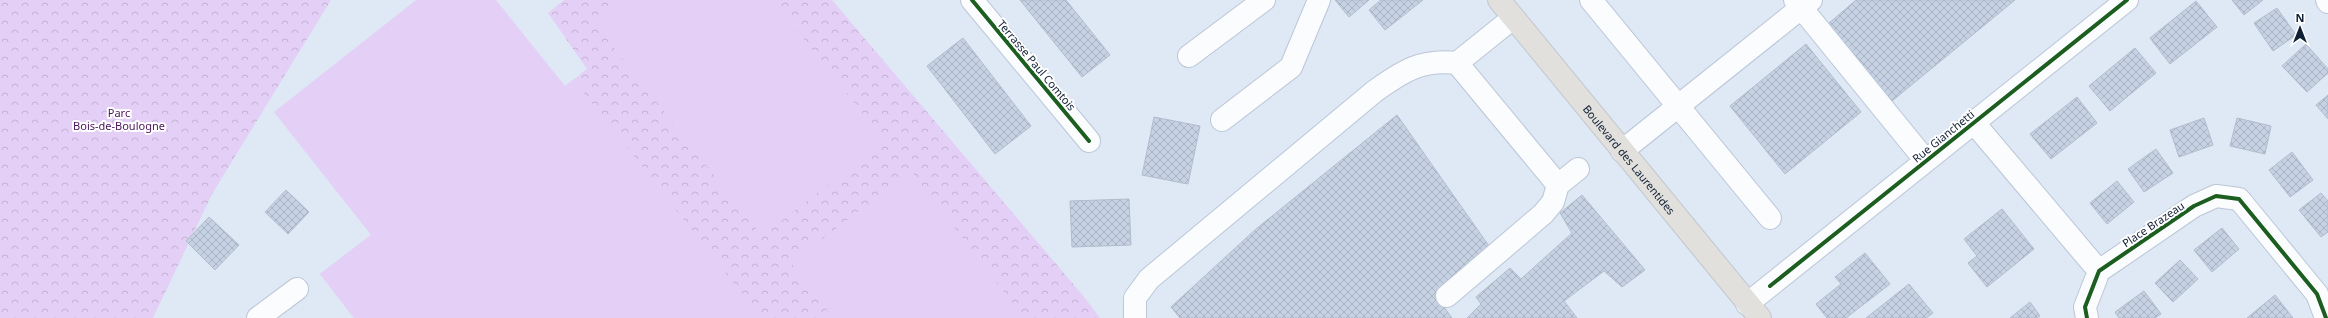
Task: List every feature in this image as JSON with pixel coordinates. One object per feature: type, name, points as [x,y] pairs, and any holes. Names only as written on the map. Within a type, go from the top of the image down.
[{"type":"main road","name":"Boulevard des Laurentides","points":[[1509,6],[1622,151],[1754,311]]},
{"type":"street","name":"Terrasse Paul Comtois","points":[[972,0],[1089,141]]},
{"type":"street","points":[[1189,56],[1264,0]]},
{"type":"street","points":[[1222,120],[1291,67],[1319,0]]},
{"type":"street","points":[[1591,0],[1770,218]]},
{"type":"street","points":[[1622,151],[1802,3],[1926,162]]},
{"type":"street","name":"Rue Gianchetti","points":[[1754,311],[1926,162],[2119,3]]},
{"type":"street","points":[[1457,63],[1509,6]]},
{"type":"street","points":[[1135,318],[1136,298],[1149,279],[1374,91],[1400,74],[1420,64],[1435,62],[1457,63],[1558,185]]},
{"type":"street","points":[[1974,123],[2099,271],[2085,307],[2087,318]]},
{"type":"street","points":[[1447,296],[1543,214],[1553,202],[1558,185],[1578,169]]},
{"type":"street","name":"Place Brazeau","points":[[2099,271],[2194,206],[2216,196],[2239,199],[2317,294],[2326,318]]},
{"type":"street","points":[[258,318],[297,289]]},
{"type":"green space","name":"Parc Bois-de-Boulogne","points":[[0,0],[331,0],[212,194],[153,318],[0,318]]},
{"type":"green space","points":[[416,0],[496,0],[565,86],[574,80],[761,318],[354,318],[320,274],[371,235],[274,112]]},
{"type":"green space","points":[[564,0],[832,0],[1085,298],[1100,318],[354,318],[320,274],[587,69],[548,13]]},
{"type":"green space","points":[[617,0],[773,0],[884,141],[762,236],[592,20]]},
{"type":"green space","points":[[911,171],[1024,318],[833,318],[791,263]]},
{"type":"building","points":[[1020,0],[1066,0],[1110,55],[1082,77]]},
{"type":"building","points":[[1335,0],[1369,0],[1349,17]]},
{"type":"building","points":[[1381,0],[1423,0],[1385,30],[1369,10]]},
{"type":"building","points":[[1856,0],[2015,0],[1892,101],[1828,24]]},
{"type":"building","points":[[2232,0],[2263,0],[2244,15]]},
{"type":"building","points":[[2196,1],[2217,27],[2170,64],[2150,38]]},
{"type":"building","points":[[2277,8],[2296,35],[2273,51],[2254,23]]},
{"type":"building","points":[[963,38],[1031,126],[995,154],[927,66]]},
{"type":"building","points":[[1806,44],[1861,112],[1785,174],[1730,106]]},
{"type":"building","points":[[2306,44],[2328,69],[2328,73],[2307,92],[2282,66]]},
{"type":"building","points":[[2135,48],[2156,73],[2110,111],[2089,86]]},
{"type":"building","points":[[2328,95],[2328,119],[2316,105]]},
{"type":"building","points":[[2077,97],[2097,123],[2051,159],[2030,134]]},
{"type":"building","points":[[1397,115],[1489,246],[1435,295],[1452,318],[1180,318],[1171,307],[1256,229]]},
{"type":"building","points":[[1154,117],[1200,126],[1188,184],[1142,175]]},
{"type":"building","points":[[2204,118],[2213,145],[2179,157],[2170,130]]},
{"type":"building","points":[[2237,118],[2271,126],[2265,154],[2230,146]]},
{"type":"building","points":[[2156,149],[2173,173],[2144,192],[2128,169]]},
{"type":"building","points":[[2292,152],[2313,180],[2290,197],[2269,170]]},
{"type":"building","points":[[2117,181],[2134,202],[2107,224],[2090,203]]},
{"type":"building","points":[[286,190],[309,212],[288,234],[265,212]]},
{"type":"building","points":[[2321,193],[2328,201],[2328,232],[2321,237],[2299,210]]},
{"type":"building","points":[[1582,195],[1645,270],[1622,287],[1604,271],[1564,301],[1577,318],[1467,318],[1481,304],[1476,297],[1510,268],[1521,279],[1572,233],[1560,213]]},
{"type":"building","points":[[1129,199],[1131,245],[1072,247],[1070,201]]},
{"type":"building","points":[[2002,209],[2034,249],[1987,287],[1968,263],[1977,256],[1964,239]]},
{"type":"building","points":[[209,217],[239,245],[215,270],[186,241]]},
{"type":"building","points":[[2222,228],[2239,249],[2212,272],[2194,250]]},
{"type":"building","points":[[1865,253],[1890,284],[1846,318],[1827,318],[1816,304],[1841,284],[1835,277]]},
{"type":"building","points":[[2180,260],[2198,279],[2173,302],[2155,283]]},
{"type":"building","points":[[1909,284],[1933,313],[1926,318],[1866,318]]},
{"type":"building","points":[[2144,291],[2161,314],[2155,318],[2119,318],[2115,312]]},
{"type":"building","points":[[2275,295],[2293,318],[2247,318]]},
{"type":"building","points":[[2030,302],[2040,316],[2037,318],[2010,318]]},
{"type":"cycle path","points":[[972,0],[1089,141]]},
{"type":"cycle path","points":[[1770,286],[2127,0]]},
{"type":"cycle path","points":[[2087,318],[2085,307],[2099,271],[2194,206],[2216,196],[2239,199],[2317,294],[2326,318]]}]
